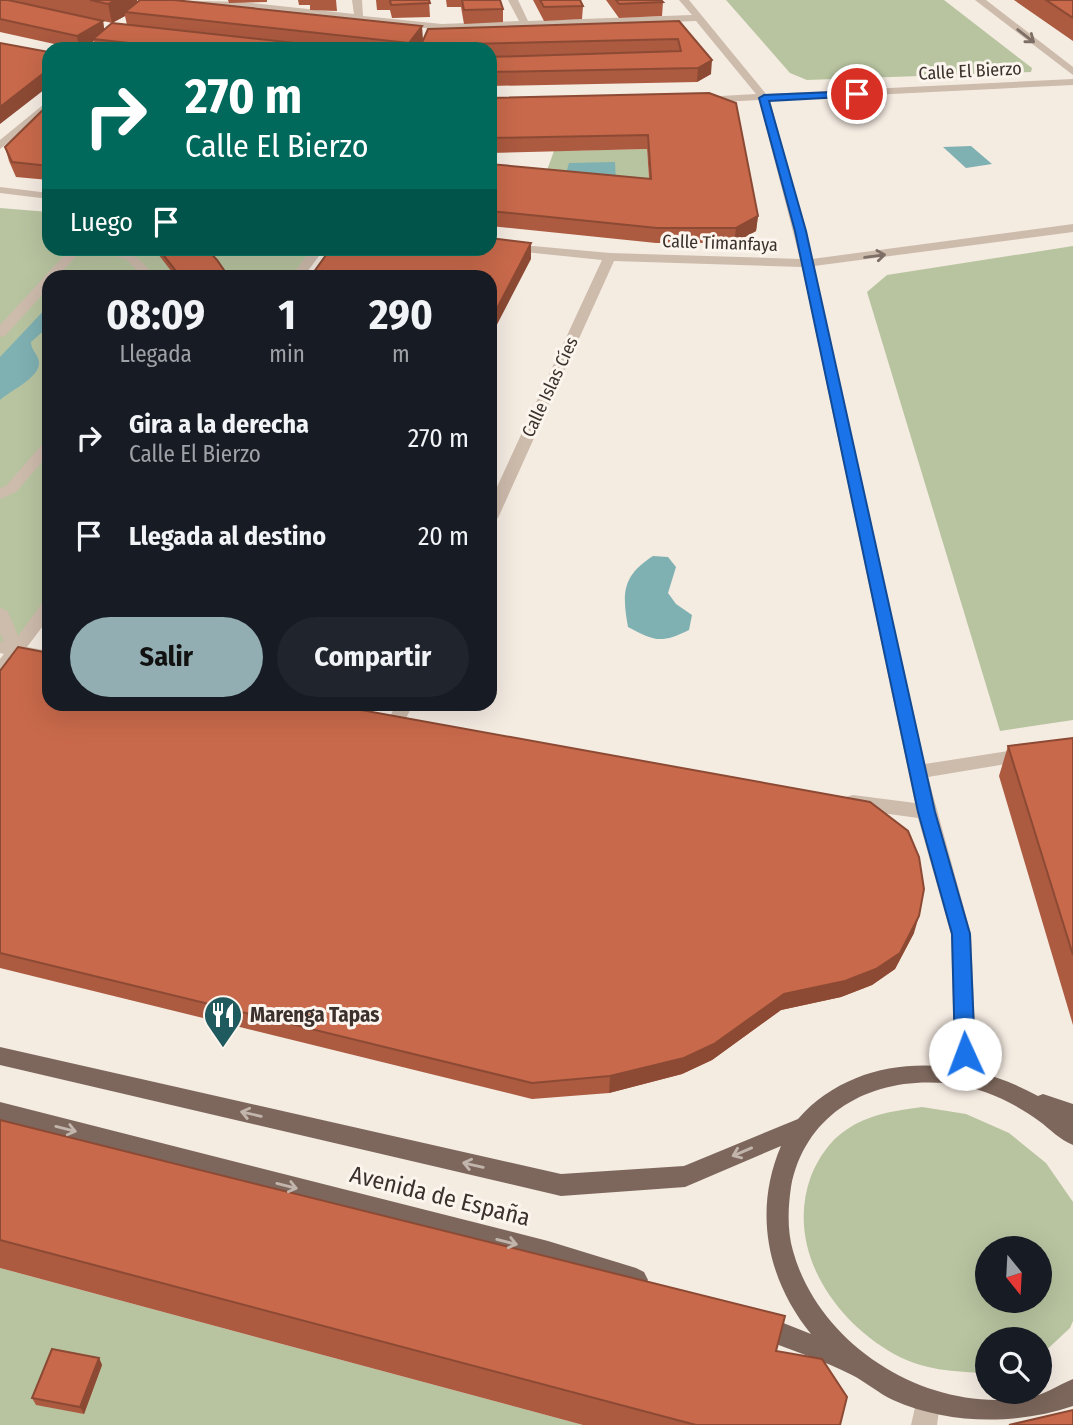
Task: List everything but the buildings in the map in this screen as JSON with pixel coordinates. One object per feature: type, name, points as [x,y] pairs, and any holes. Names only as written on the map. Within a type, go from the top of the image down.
[{"type":"main road","name":"Avenida de España","points":[[0,1056],[561,1185],[685,1176],[805,1126]]},
{"type":"main road","points":[[856,1364],[814,1320],[786,1269],[776,1216],[783,1167],[805,1126],[836,1098],[875,1081],[919,1074],[966,1078],[1073,1114]]},
{"type":"main road","points":[[1015,1094],[1061,1123],[1073,1135]]},
{"type":"main road","name":"Avenida de España","points":[[0,1112],[548,1252],[659,1287]]},
{"type":"main road","points":[[745,1319],[856,1364],[925,1414],[984,1414],[1040,1408],[1073,1392]]},
{"type":"street","points":[[168,0],[242,5],[442,27],[699,18]]},
{"type":"street","points":[[357,0],[359,18]]},
{"type":"street","points":[[513,0],[525,24]]},
{"type":"street","points":[[684,0],[764,98],[807,263],[926,812],[961,934],[966,1078]]},
{"type":"street","points":[[980,0],[1073,72]]},
{"type":"street","name":"Calle El Bierzo","points":[[688,101],[1073,82]]},
{"type":"street","points":[[0,146],[42,109]]},
{"type":"street","points":[[0,190],[42,195]]},
{"type":"street","name":"Calle Timanfaya","points":[[497,247],[610,257],[807,263],[1073,228]]},
{"type":"street","points":[[57,270],[71,256]]},
{"type":"street","points":[[127,256],[143,270]]},
{"type":"street","name":"Calle Islas Cíes","points":[[497,503],[610,257]]},
{"type":"street","points":[[0,333],[42,287]]},
{"type":"street","points":[[0,494],[11,489],[42,461]]},
{"type":"street","points":[[0,612],[8,649]]},
{"type":"street","points":[[0,671],[8,649],[42,613]]},
{"type":"street","points":[[8,649],[42,656]]},
{"type":"street","points":[[395,725],[401,711]]},
{"type":"street","points":[[918,772],[1073,747]]},
{"type":"street","points":[[842,800],[926,812]]},
{"type":"green space","points":[[726,0],[944,0],[1032,68],[1031,72],[807,80],[790,73]]},
{"type":"green space","points":[[647,149],[650,194],[542,184],[554,151]]},
{"type":"green space","points":[[0,208],[42,211],[42,256],[314,256],[303,270],[42,270],[42,615],[15,650],[0,647]]},
{"type":"green space","points":[[1073,246],[1073,720],[1000,731],[867,292],[887,275]]},
{"type":"green space","points":[[922,1107],[966,1114],[1009,1133],[1046,1163],[1073,1202],[1073,1321],[1070,1328],[1052,1345],[1052,1327],[975,1327],[975,1372],[927,1367],[894,1354],[872,1339],[851,1321],[834,1301],[809,1254],[804,1229],[805,1203],[811,1176],[825,1150],[840,1134],[864,1120]]},
{"type":"green space","points":[[0,1268],[583,1425],[0,1425]]},
{"type":"water","points":[[971,146],[992,164],[966,168],[943,147]]},
{"type":"water","points":[[615,162],[616,182],[565,177],[569,163]]},
{"type":"water","points":[[42,312],[42,332],[31,342],[39,362],[38,368],[30,378],[0,400],[0,357]]},
{"type":"water","points":[[653,556],[668,557],[676,567],[668,593],[676,604],[692,615],[689,630],[664,639],[652,638],[628,627],[626,615],[625,595],[630,578]]},
{"type":"place","name":"Marenga Tapas","points":[[223,1049]]},
{"type":"route","points":[[857,94],[764,98],[800,231],[926,812],[961,934],[965,1054]]}]
